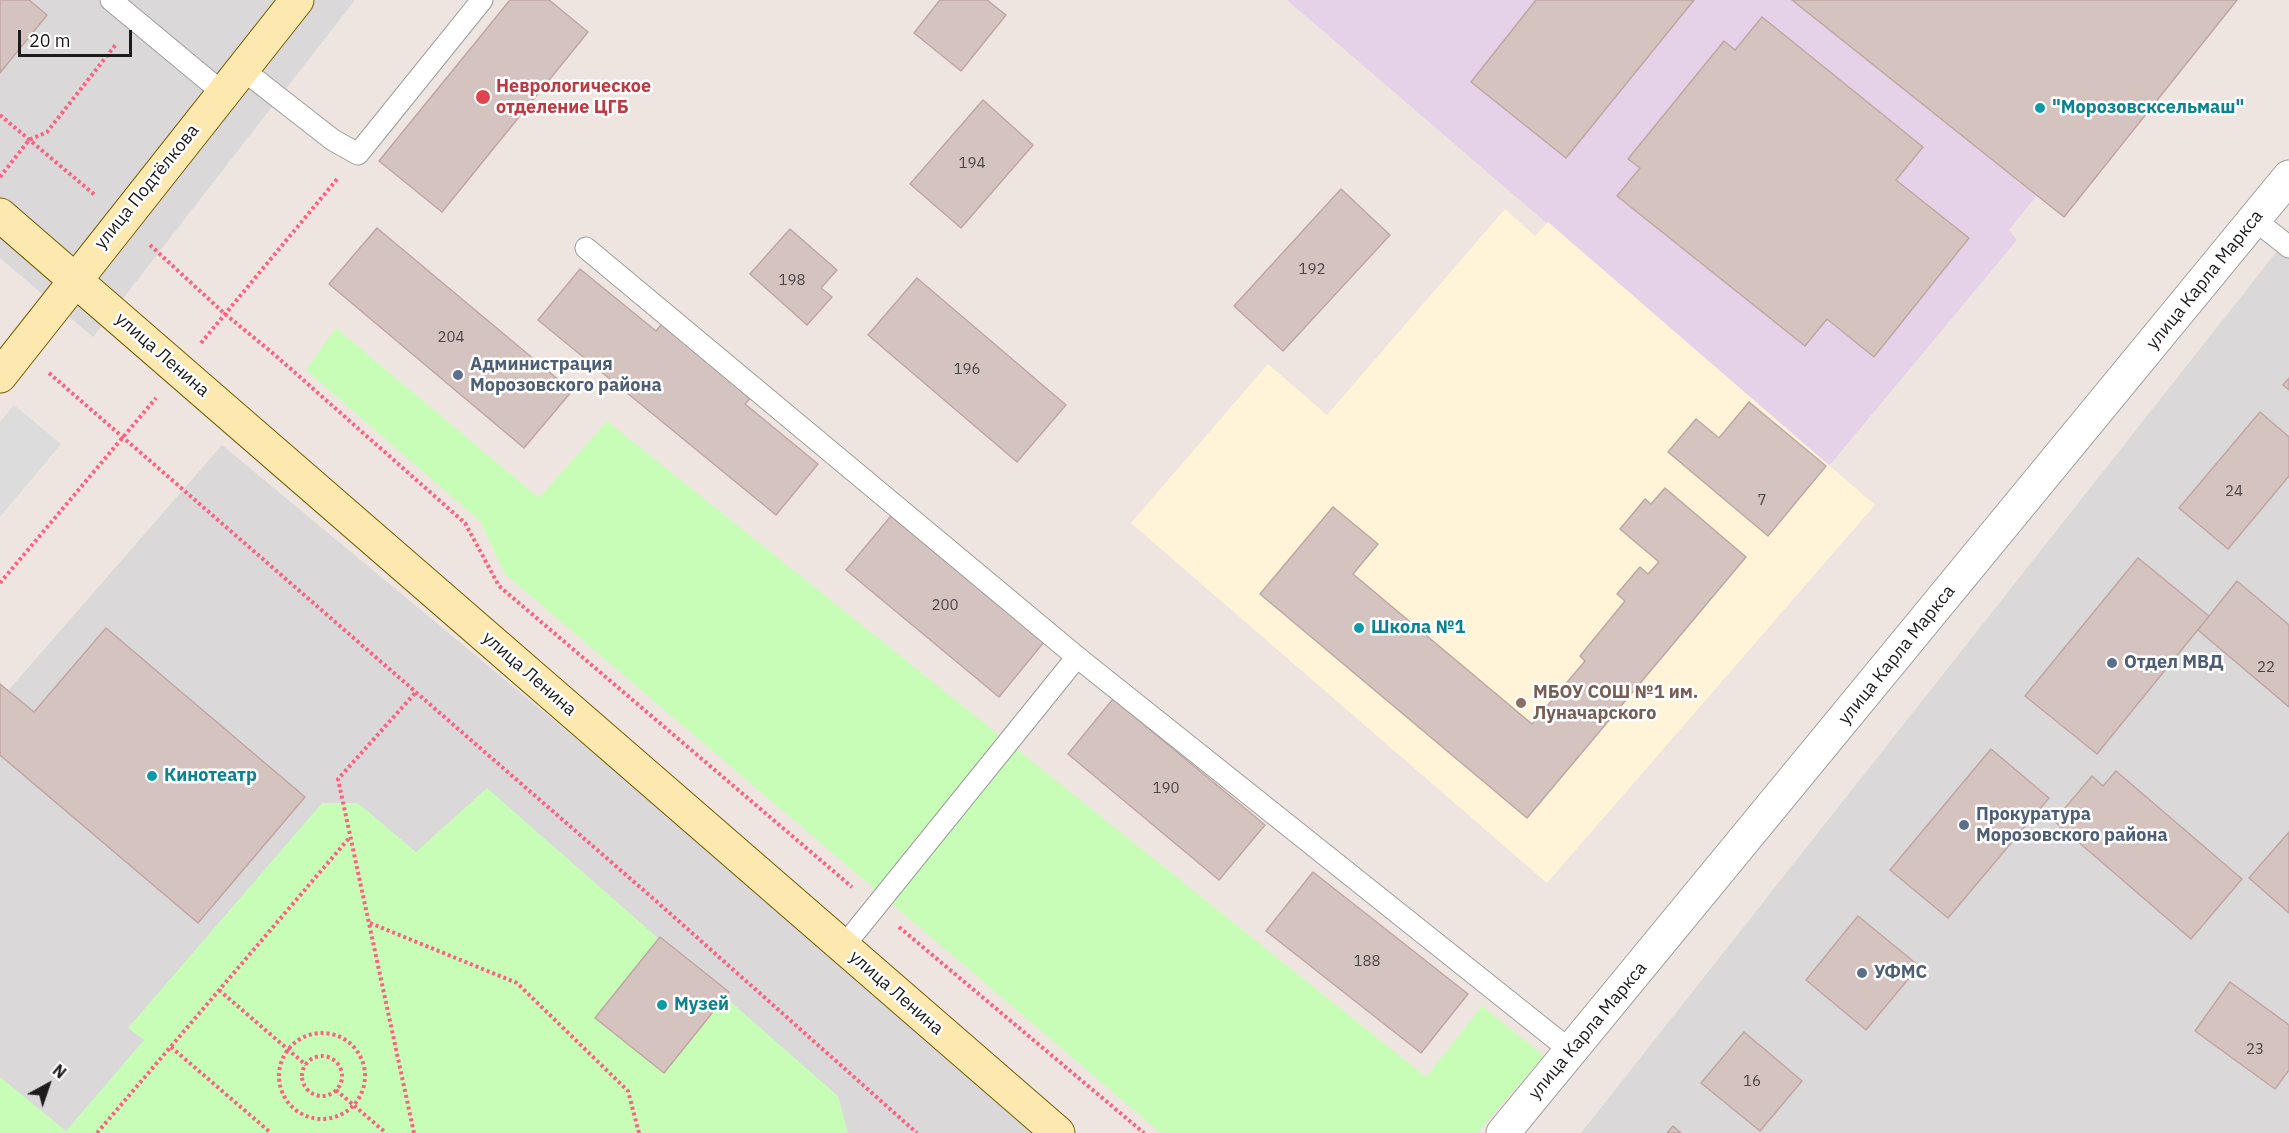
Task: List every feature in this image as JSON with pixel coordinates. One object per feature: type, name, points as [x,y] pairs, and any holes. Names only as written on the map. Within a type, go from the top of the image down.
[{"type":"street","name":"улица Подтёлкова","points":[[0,376],[297,0]]},
{"type":"street","name":"улица Карла Маркса","points":[[1503,1133],[2289,177]]},
{"type":"street","name":"улица Ленина","points":[[0,215],[1058,1133]]},
{"type":"lane","points":[[111,0],[135,20],[232,81],[358,154],[482,0]]},
{"type":"lane","points":[[2255,220],[2289,247]]},
{"type":"lane","points":[[586,248],[1077,657],[1571,1051]]},
{"type":"lane","points":[[843,947],[1077,657]]},
{"type":"path","points":[[0,177],[29,140],[47,132],[135,20]]},
{"type":"path","points":[[21,348],[656,901],[917,1133]]},
{"type":"path","points":[[275,355],[465,523],[499,586],[1144,1133]]},
{"type":"path","points":[[414,1133],[338,778],[416,692]]},
{"type":"path","points":[[98,1133],[351,837]]},
{"type":"path","points":[[369,923],[518,983],[628,1091],[639,1133]]},
{"type":"path","points":[[219,990],[306,1065]]},
{"type":"path","points":[[326,1033],[339,1036],[350,1043],[361,1060],[365,1080],[362,1093],[353,1105],[345,1113],[332,1118],[318,1119],[305,1116],[294,1108],[285,1098],[280,1086],[281,1066],[289,1049],[300,1039],[312,1034],[326,1033]]},
{"type":"path","points":[[171,1047],[271,1133]]},
{"type":"path","points":[[324,1056],[334,1061],[339,1066],[342,1078],[336,1090],[320,1096],[309,1091],[303,1080],[303,1068],[318,1057],[324,1056]]},
{"type":"path","points":[[336,1090],[386,1133]]},
{"type":"shaded area","points":[[0,0],[355,0],[93,337],[0,258]]},
{"type":"shaded area","points":[[1287,0],[2194,0],[2009,230],[2017,240],[1829,466]]},
{"type":"shaded area","name":"МБОУ СОШ №1 им. Луначарского","points":[[1505,209],[1535,236],[1548,222],[1875,505],[1547,883],[1131,523],[1268,364],[1327,415]]},
{"type":"shaded area","points":[[2289,236],[2289,1133],[1581,1133]]},
{"type":"shaded area","points":[[14,405],[61,444],[0,517],[0,422]]},
{"type":"shaded area","points":[[222,445],[1051,1133],[0,1133],[0,700]]},
{"type":"green space","points":[[336,328],[539,498],[607,421],[1426,1077],[1482,1006],[1544,1056],[1477,1133],[1161,1133],[505,574],[480,521],[306,370]]},
{"type":"green space","points":[[487,788],[838,1096],[848,1133],[0,1133],[0,1077],[66,1131],[144,1040],[128,1028],[322,803],[358,803],[416,852]]},
{"type":"building","points":[[0,0],[29,0],[47,15],[0,73]]},
{"type":"building","name":"Неврологическое отделение ЦГБ","points":[[510,0],[549,0],[588,32],[442,212],[379,161]]},
{"type":"building","points":[[940,0],[987,0],[1006,15],[961,71],[914,33]]},
{"type":"building","points":[[1536,0],[1694,0],[1566,158],[1471,82]]},
{"type":"building","name":"\"Морозовсксельмаш\"","points":[[1792,0],[2237,0],[2064,217]]},
{"type":"building","points":[[1762,17],[1923,147],[1896,180],[1969,238],[1874,357],[1827,319],[1805,346],[1617,196],[1640,168],[1628,159],[1724,41],[1735,50]]},
{"type":"building","points":[[983,100],[1033,145],[961,228],[910,184]]},
{"type":"building","points":[[1341,189],[1390,235],[1283,351],[1234,306]]},
{"type":"building","points":[[377,228],[572,391],[524,448],[329,284]]},
{"type":"building","points":[[790,229],[837,270],[821,288],[832,297],[807,325],[750,274]]},
{"type":"building","points":[[580,269],[656,331],[666,319],[755,393],[745,404],[818,464],[776,515],[538,320]]},
{"type":"building","points":[[917,278],[1066,405],[1017,462],[868,335]]},
{"type":"building","points":[[2289,378],[2289,390],[2283,385]]},
{"type":"building","points":[[1749,402],[1826,466],[1768,536],[1668,452],[1696,419],[1719,438]]},
{"type":"building","points":[[2260,412],[2289,437],[2289,476],[2228,549],[2179,508]]},
{"type":"building","name":"Школа №1","points":[[1665,488],[1746,557],[1527,818],[1260,594],[1333,507],[1378,544],[1353,574],[1532,724],[1585,661],[1580,656],[1625,601],[1617,594],[1640,567],[1648,574],[1659,562],[1620,529],[1645,499],[1651,504]]},
{"type":"building","points":[[891,516],[1044,642],[999,697],[846,570]]},
{"type":"building","name":"Отдел МВД","points":[[2138,558],[2209,616],[2097,754],[2025,696]]},
{"type":"building","points":[[2237,581],[2289,625],[2289,707],[2198,630]]},
{"type":"building","name":"Кинотеатр","points":[[106,628],[305,797],[198,923],[0,755],[0,684],[34,712]]},
{"type":"building","points":[[1113,699],[1265,825],[1219,880],[1068,754]]},
{"type":"building","points":[[1991,749],[2049,798],[1948,918],[1890,870]]},
{"type":"building","points":[[2116,771],[2242,879],[2191,939],[2054,821],[2092,776],[2103,786]]},
{"type":"building","points":[[2289,832],[2289,913],[2249,878]]},
{"type":"building","points":[[1313,872],[1468,994],[1421,1053],[1266,931]]},
{"type":"building","name":"УФМС","points":[[1858,916],[1919,966],[1866,1030],[1806,980]]},
{"type":"building","name":"Музей","points":[[660,937],[729,992],[664,1073],[595,1018]]},
{"type":"building","points":[[2230,982],[2289,1025],[2289,1070],[2275,1089],[2195,1031]]},
{"type":"building","points":[[1744,1032],[1802,1081],[1760,1131],[1701,1083]]},
{"type":"building","points":[[1673,1126],[1681,1133],[1667,1133]]},
{"type":"place","name":"Неврологическое отделение ЦГБ","points":[[483,97]]},
{"type":"place","name":"\"Морозовсксельмаш\"","points":[[2040,108]]},
{"type":"place","name":"Администрация Морозовского района","points":[[458,375]]},
{"type":"place","name":"Школа №1","points":[[1359,628]]},
{"type":"place","name":"Отдел МВД","points":[[2112,663]]},
{"type":"place","name":"МБОУ СОШ №1 им. Луначарского","points":[[1521,703]]},
{"type":"place","name":"Кинотеатр","points":[[152,776]]},
{"type":"place","name":"Прокуратура Морозовского района","points":[[1964,825]]},
{"type":"place","name":"УФМС","points":[[1862,973]]},
{"type":"place","name":"Музей","points":[[662,1005]]}]
